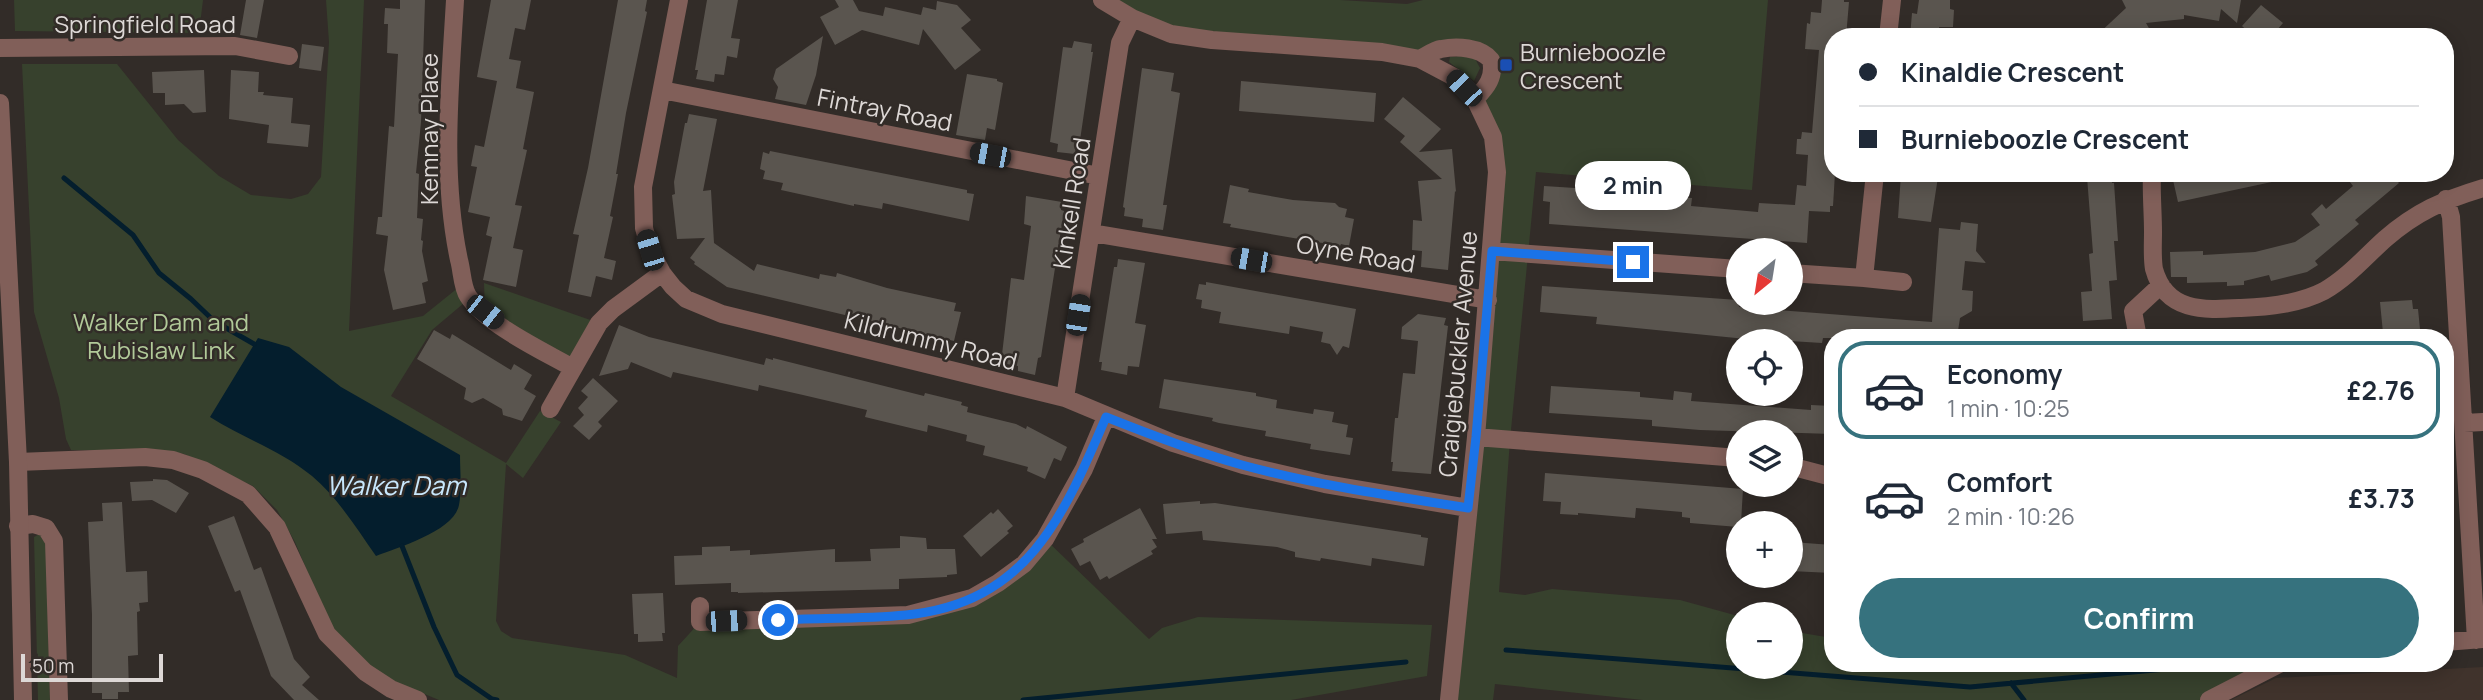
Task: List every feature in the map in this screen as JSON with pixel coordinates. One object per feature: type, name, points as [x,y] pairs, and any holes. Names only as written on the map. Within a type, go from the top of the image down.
[{"type":"street","name":"Kemnay Place","points":[[455,0],[447,136],[456,246],[466,293],[514,335],[573,368]]},
{"type":"street","name":"Kildrummy Road","points":[[679,0],[643,187],[643,214],[650,250],[663,273],[686,299],[722,314],[1065,398],[1173,443],[1244,465],[1325,484],[1468,508]]},
{"type":"street","name":"Craigiebuckler Avenue","points":[[1102,0],[1132,18],[1171,34],[1381,52],[1420,59],[1454,77],[1475,99],[1493,137],[1497,172],[1476,437],[1449,700]]},
{"type":"street","points":[[1889,28],[1892,0]]},
{"type":"street","name":"Kinkell Road","points":[[1065,398],[1120,43],[1132,18]]},
{"type":"street","name":"Springfield Road","points":[[0,48],[234,46],[289,56]]},
{"type":"street","name":"Craigiebuckler Avenue","points":[[1420,59],[1441,49],[1474,49],[1487,54],[1491,60],[1491,77],[1486,88],[1475,99]]},
{"type":"street","name":"Fintray Road","points":[[662,90],[1099,176]]},
{"type":"street","points":[[0,103],[6,324],[18,462],[23,700]]},
{"type":"street","points":[[1864,278],[1874,182]]},
{"type":"street","points":[[2152,182],[2154,267],[2166,291],[2183,304],[2210,310],[2299,301],[2323,291],[2347,276],[2383,241],[2412,218],[2446,199],[2483,188]]},
{"type":"street","points":[[2446,199],[2451,218],[2480,640],[2454,641]]},
{"type":"street","name":"Oyne Road","points":[[1091,233],[1488,300]]},
{"type":"street","points":[[1492,251],[1726,268]]},
{"type":"street","points":[[550,409],[599,323],[621,303],[663,273]]},
{"type":"street","points":[[1803,273],[1903,282]]},
{"type":"street","points":[[2136,329],[2133,311],[2166,291]]},
{"type":"street","points":[[700,606],[700,622],[908,615],[972,598],[1024,564],[1045,539],[1084,469],[1106,417]]},
{"type":"street","points":[[2464,423],[2483,422]]},
{"type":"street","points":[[1476,437],[1726,457]]},
{"type":"street","points":[[18,462],[145,457],[173,460],[203,470],[248,494],[277,527],[327,634],[365,672],[391,689],[418,700]]},
{"type":"street","points":[[1803,469],[1824,475]]},
{"type":"street","points":[[18,526],[33,524],[47,528],[54,541],[59,700]]},
{"type":"street","points":[[2209,700],[2263,672]]},
{"type":"shaded area","points":[[2483,667],[2483,700],[2231,700],[2276,678],[2389,672],[2454,672],[2454,669]]},
{"type":"green space","points":[[14,0],[203,0],[199,33],[15,31]]},
{"type":"green space","name":"Walker Dam and Rubislaw Link","points":[[326,0],[364,0],[349,331],[423,316],[464,283],[470,298],[432,330],[391,396],[506,463],[540,411],[561,422],[523,478],[506,464],[496,621],[501,631],[512,638],[625,655],[677,678],[678,646],[700,622],[908,615],[972,598],[1045,539],[1149,639],[1162,628],[1198,617],[1432,625],[1427,676],[1291,700],[439,700],[393,681],[365,663],[330,626],[295,542],[277,510],[253,486],[184,454],[168,451],[71,450],[34,312],[22,64],[117,64],[178,140],[219,176],[251,195],[291,199],[308,194],[321,177],[329,42]]},
{"type":"green space","points":[[1102,0],[1340,0],[1407,4],[1423,0],[1768,0],[1752,190],[1536,172],[1510,440],[1499,592],[1525,595],[1552,589],[1680,600],[1726,613],[1726,679],[1803,679],[1803,633],[1824,637],[1824,672],[2263,672],[2209,700],[1643,700],[1495,684],[1493,700],[1449,700],[1497,172],[1475,99],[1491,77],[1474,49],[1420,59],[1212,40]]},
{"type":"green space","points":[[1473,55],[1480,68],[1474,81],[1449,62],[1450,57]]},
{"type":"green space","points":[[484,283],[599,323],[573,368],[485,312]]},
{"type":"green space","points":[[40,534],[46,540],[50,700],[38,700],[34,537]]},
{"type":"water","name":"Walker Dam","points":[[258,338],[289,347],[341,387],[460,455],[459,505],[447,523],[424,537],[376,556],[339,504],[312,476],[288,459],[210,417]]},
{"type":"building","points":[[246,0],[264,0],[257,38],[240,35]]},
{"type":"building","points":[[400,0],[425,0],[421,122],[416,173],[419,174],[417,218],[423,219],[421,240],[428,281],[422,283],[426,303],[393,310],[384,270],[388,236],[376,234],[378,217],[382,217],[389,126],[394,127],[398,54],[387,53],[388,24],[384,24],[385,8],[400,9]]},
{"type":"building","points":[[491,0],[531,0],[525,30],[515,28],[509,59],[521,61],[516,88],[534,92],[523,149],[527,150],[515,205],[522,206],[513,248],[523,250],[516,287],[483,280],[492,237],[486,235],[490,217],[468,212],[477,167],[471,166],[475,145],[484,147],[497,81],[477,77]]},
{"type":"building","points":[[618,0],[647,0],[647,12],[626,113],[610,216],[613,217],[604,258],[616,261],[612,280],[596,276],[591,297],[568,292],[579,235],[573,234],[588,168]]},
{"type":"building","points":[[707,0],[738,0],[731,38],[740,39],[737,58],[727,56],[724,75],[715,74],[714,82],[696,79],[698,70],[695,70]]},
{"type":"building","points":[[835,0],[853,0],[859,11],[883,16],[885,7],[921,15],[923,7],[936,10],[937,1],[957,5],[971,20],[961,28],[981,50],[955,70],[923,29],[919,45],[862,30],[835,45],[820,17],[839,7]]},
{"type":"building","points":[[1822,0],[1849,2],[1847,28],[1824,28],[1824,182],[1834,182],[1833,206],[1830,206],[1830,212],[1809,211],[1807,243],[1803,243],[1803,238],[1739,238],[1549,224],[1550,202],[1543,201],[1544,186],[1622,191],[1622,200],[1657,203],[1674,183],[1674,197],[1692,198],[1691,206],[1758,212],[1759,203],[1795,205],[1797,185],[1806,186],[1808,155],[1796,154],[1797,139],[1801,139],[1802,132],[1812,133],[1819,50],[1805,49],[1807,23],[1810,24],[1811,12],[1821,13]]},
{"type":"building","points":[[1919,0],[1950,0],[1950,9],[1954,10],[1953,27],[1911,28],[1912,13],[1917,14]]},
{"type":"building","points":[[2122,0],[2241,0],[2237,23],[2221,9],[2219,21],[2184,15],[2184,19],[2146,23],[2149,28],[2105,28],[2126,8]]},
{"type":"building","points":[[2261,5],[2283,23],[2279,28],[2242,26]]},
{"type":"building","points":[[823,36],[816,75],[806,105],[775,99],[778,87],[773,79],[776,69]]},
{"type":"building","points":[[1074,41],[1092,44],[1093,52],[1079,147],[1076,146],[1075,154],[1057,152],[1058,144],[1050,142],[1063,47],[1072,48]]},
{"type":"building","points":[[302,44],[324,47],[321,71],[299,68]]},
{"type":"building","points":[[1142,68],[1174,73],[1171,91],[1180,93],[1163,205],[1167,205],[1163,230],[1142,227],[1143,219],[1124,216]]},
{"type":"building","points":[[204,70],[206,112],[193,113],[184,104],[165,105],[165,93],[153,93],[152,72]]},
{"type":"building","points":[[231,70],[259,72],[258,92],[264,92],[263,95],[293,98],[291,123],[310,125],[308,147],[267,143],[269,125],[229,119]]},
{"type":"building","points":[[967,74],[997,79],[1003,83],[995,130],[987,128],[985,140],[956,135]]},
{"type":"building","points":[[1241,81],[1376,93],[1374,122],[1239,111]]},
{"type":"building","points":[[1403,97],[1441,129],[1419,152],[1452,149],[1456,192],[1448,270],[1421,267],[1422,251],[1412,250],[1413,220],[1422,221],[1418,181],[1442,179],[1400,142],[1405,136],[1384,119]]},
{"type":"building","points":[[689,114],[717,119],[703,191],[711,190],[714,243],[754,271],[757,264],[819,279],[820,274],[836,277],[837,273],[887,288],[956,303],[954,311],[961,312],[954,341],[727,287],[694,264],[690,258],[705,238],[677,239],[672,195],[675,194],[674,182]]},
{"type":"building","points":[[770,151],[967,190],[967,193],[974,194],[969,221],[883,203],[882,209],[854,206],[781,190],[783,183],[763,179],[765,171],[760,169],[763,152],[769,154]]},
{"type":"building","points":[[1900,182],[1937,182],[1931,222],[1898,218]]},
{"type":"building","points":[[2087,182],[2112,182],[2118,241],[2114,241],[2117,280],[2109,281],[2112,319],[2083,321],[2081,292],[2092,291],[2089,254],[2093,253]]},
{"type":"building","points":[[2173,182],[2272,182],[2178,202]]},
{"type":"building","points":[[2350,182],[2399,183],[2355,220],[2359,224],[2315,261],[2318,265],[2307,272],[2271,281],[2269,275],[2244,281],[2244,285],[2227,286],[2227,282],[2187,283],[2187,277],[2171,277],[2170,252],[2203,251],[2203,255],[2255,252],[2295,242],[2320,225],[2311,214],[2322,204],[2326,209],[2353,186]]},
{"type":"building","points":[[1230,185],[1249,189],[1248,192],[1293,200],[1335,203],[1347,209],[1345,217],[1354,219],[1349,246],[1230,227],[1231,224],[1223,223]]},
{"type":"building","points":[[1026,196],[1062,202],[1061,210],[1064,211],[1041,357],[1038,358],[1035,375],[1018,371],[1018,366],[1001,363],[1011,278],[1024,280],[1031,226],[1024,224]]},
{"type":"building","points":[[1961,222],[1978,224],[1976,251],[1986,263],[1965,261],[1962,290],[1973,291],[1972,311],[1960,318],[1958,329],[1824,329],[1822,343],[1803,342],[1803,329],[1726,329],[1726,337],[1596,324],[1597,317],[1540,312],[1542,286],[1726,299],[1726,315],[1803,315],[1803,312],[1932,322],[1939,228],[1960,230]]},
{"type":"building","points":[[1118,259],[1145,263],[1135,323],[1146,325],[1139,367],[1128,366],[1127,375],[1101,370],[1102,362],[1099,362],[1114,267],[1117,267]]},
{"type":"building","points":[[1206,282],[1356,309],[1349,348],[1343,346],[1337,355],[1330,344],[1321,342],[1323,332],[1290,326],[1289,334],[1219,323],[1221,312],[1201,308],[1202,300],[1196,299],[1199,284],[1206,285]]},
{"type":"building","points":[[2412,300],[2413,309],[2418,309],[2420,329],[2383,329],[2380,302]]},
{"type":"building","points":[[1418,314],[1446,318],[1444,325],[1448,326],[1431,474],[1392,471],[1391,462],[1403,373],[1415,374],[1418,341],[1401,339],[1402,327]]},
{"type":"building","points":[[619,325],[649,337],[764,365],[766,358],[773,358],[924,396],[925,393],[962,402],[961,405],[968,407],[967,412],[1026,429],[1027,426],[1067,447],[1061,461],[1054,458],[1045,479],[1027,471],[1028,467],[983,455],[985,446],[966,441],[967,435],[928,425],[927,432],[865,417],[867,410],[803,395],[759,385],[758,391],[673,372],[671,378],[631,362],[628,369],[599,376]]},
{"type":"building","points":[[434,330],[450,339],[452,334],[511,370],[514,364],[532,375],[524,389],[536,396],[522,421],[503,415],[502,409],[483,398],[472,403],[464,399],[466,388],[417,359]]},
{"type":"building","points":[[593,378],[618,401],[598,422],[602,426],[589,440],[573,426],[584,415],[578,408],[588,397],[581,391]]},
{"type":"building","points":[[1164,379],[1256,393],[1256,396],[1277,400],[1276,408],[1313,414],[1314,409],[1334,412],[1332,422],[1348,425],[1346,437],[1353,438],[1350,455],[1310,449],[1311,444],[1265,436],[1266,431],[1159,408]]},
{"type":"building","points":[[1551,386],[1640,392],[1640,397],[1673,400],[1674,391],[1692,393],[1691,401],[1726,404],[1726,406],[1811,410],[1811,405],[1824,406],[1824,434],[1803,433],[1803,420],[1726,420],[1726,431],[1652,426],[1652,420],[1549,413]]},
{"type":"building","points":[[1545,473],[1726,488],[1726,497],[1743,497],[1742,511],[1726,511],[1726,526],[1690,523],[1690,518],[1682,517],[1682,512],[1636,508],[1635,518],[1560,514],[1561,502],[1543,501]]},
{"type":"building","points":[[167,480],[189,493],[176,513],[152,500],[132,501],[130,482]]},
{"type":"building","points":[[1200,501],[1200,504],[1215,503],[1421,535],[1428,538],[1424,566],[1372,558],[1371,566],[1321,558],[1320,561],[1295,557],[1295,552],[1277,547],[1203,540],[1202,531],[1166,534],[1163,504]]},
{"type":"building","points":[[122,502],[126,572],[147,571],[148,602],[139,603],[140,611],[137,612],[138,655],[128,656],[129,692],[118,692],[118,699],[102,699],[102,693],[92,693],[88,522],[103,521],[102,503]]},
{"type":"building","points":[[1140,508],[1157,539],[1152,539],[1157,547],[1151,551],[1153,554],[1109,579],[1107,576],[1100,580],[1090,561],[1080,566],[1071,549],[1084,542],[1083,539]]},
{"type":"building","points":[[998,509],[1013,526],[1007,531],[1009,533],[981,557],[963,536]]},
{"type":"building","points":[[234,516],[254,570],[261,567],[294,659],[310,677],[302,685],[319,700],[294,700],[271,676],[240,590],[235,592],[208,526]]},
{"type":"building","points":[[900,536],[926,538],[927,549],[955,549],[957,574],[947,577],[899,579],[899,589],[738,593],[731,592],[731,583],[675,585],[674,556],[702,555],[702,547],[730,546],[730,551],[750,550],[750,555],[835,549],[835,562],[871,561],[870,549],[900,548]]},
{"type":"building","points":[[1803,543],[1824,544],[1824,573],[1803,572]]},
{"type":"building","points":[[663,593],[663,641],[638,642],[638,634],[634,634],[632,594]]},
{"type":"waterway","points":[[64,178],[133,235],[159,273],[214,321],[254,344]]},
{"type":"waterway","points":[[402,546],[434,627],[457,675],[497,700]]},
{"type":"waterway","points":[[1506,650],[1970,687],[2134,672]]},
{"type":"waterway","points":[[1023,700],[1406,662]]},
{"type":"waterway","points":[[2011,683],[2024,700]]},
{"type":"place","name":"Burnieboozle Crescent","points":[[1506,65]]},
{"type":"route","points":[[778,620],[908,615],[972,598],[998,583],[1024,564],[1055,525],[1084,469],[1106,417],[1173,443],[1244,465],[1325,484],[1468,508],[1492,251],[1633,262]]}]
